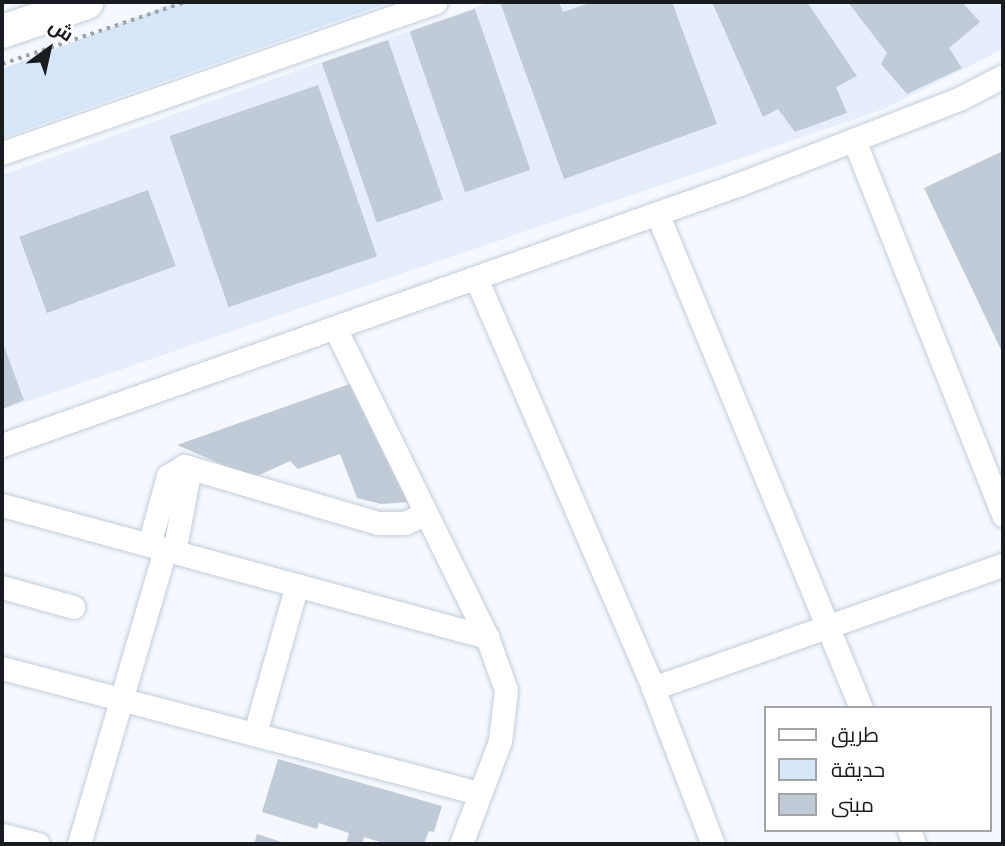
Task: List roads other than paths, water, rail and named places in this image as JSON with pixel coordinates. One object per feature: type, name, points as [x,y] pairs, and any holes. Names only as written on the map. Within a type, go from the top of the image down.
[{"type":"highway","points":[[2,31],[86,2]]},
{"type":"street","points":[[2,153],[435,2]]},
{"type":"street","points":[[2,445],[657,213],[961,98],[1003,76]]},
{"type":"street","points":[[854,140],[1003,515]]},
{"type":"street","points":[[657,213],[860,706]]},
{"type":"street","points":[[476,278],[653,688],[713,844]]},
{"type":"street","points":[[335,328],[487,637],[506,690],[506,716],[461,844]]},
{"type":"street","points":[[79,844],[163,549],[190,467],[378,523],[405,523],[426,513]]},
{"type":"street","points":[[2,505],[487,637]]},
{"type":"street","points":[[653,688],[1003,565]]},
{"type":"street","points":[[255,733],[297,585]]},
{"type":"street","points":[[2,587],[73,607]]},
{"type":"street","points":[[2,668],[480,793]]},
{"type":"street","points":[[2,835],[38,844]]}]
